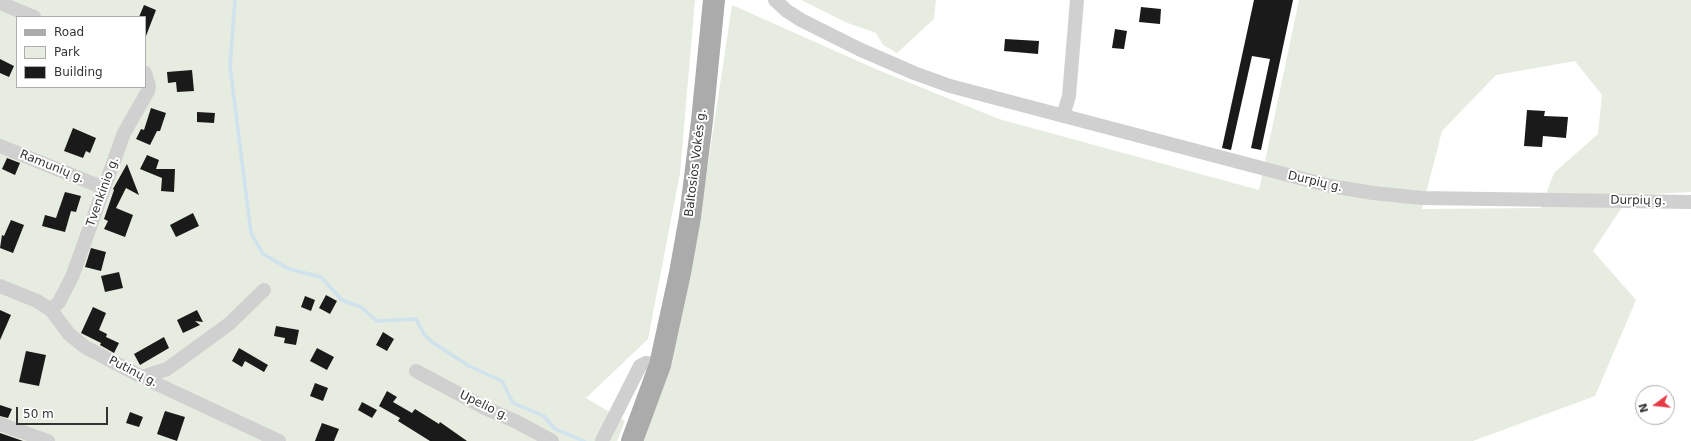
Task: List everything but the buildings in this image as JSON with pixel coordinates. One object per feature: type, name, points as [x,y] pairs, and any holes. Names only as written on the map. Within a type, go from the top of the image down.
[{"type":"main road","name":"Baltosios Vokės g.","points":[[632,441],[660,365],[670,325],[680,273],[691,209],[702,121],[714,0]]},
{"type":"street","name":"Durpių g.","points":[[775,0],[787,11],[801,20],[859,49],[914,73],[950,86],[1330,186],[1372,194],[1422,198],[1691,202]]},
{"type":"street","points":[[1063,116],[1069,96],[1077,0]]},
{"type":"street","points":[[0,3],[32,16]]},
{"type":"street","name":"Tvenkinio g.","points":[[51,310],[59,302],[72,277],[124,133],[148,91],[149,86],[146,76]]},
{"type":"street","name":"Ramunių g.","points":[[0,146],[104,188]]},
{"type":"street","name":"Putinų g.","points":[[0,286],[37,301],[51,310],[69,334],[85,347],[142,377],[279,441]]},
{"type":"street","points":[[142,377],[167,368],[185,356],[229,324],[264,290]]},
{"type":"street","points":[[602,441],[640,366],[646,363],[660,365]]},
{"type":"street","name":"Upelio g.","points":[[416,371],[485,408],[517,422],[552,441]]},
{"type":"street","points":[[0,424],[48,441]]},
{"type":"green space","points":[[0,0],[695,0],[680,173],[648,339],[586,398],[625,421],[617,441],[0,441]]},
{"type":"green space","points":[[801,0],[936,0],[934,19],[897,53],[883,45],[876,33],[845,22]]},
{"type":"green space","points":[[1299,0],[1691,0],[1691,192],[1630,195],[1593,251],[1636,300],[1595,396],[1473,441],[644,441],[659,397],[696,244],[732,5],[878,70],[999,119],[1259,190]],"holes":[[[1575,61],[1602,95],[1598,134],[1554,173],[1541,208],[1422,209],[1442,131],[1496,75]]]},
{"type":"waterway","points":[[235,0],[230,66],[251,233],[263,254],[289,269],[321,277],[342,300],[361,307],[377,321],[416,319],[424,334],[432,342],[469,366],[502,381],[513,403],[544,416],[555,429],[584,441]]}]
